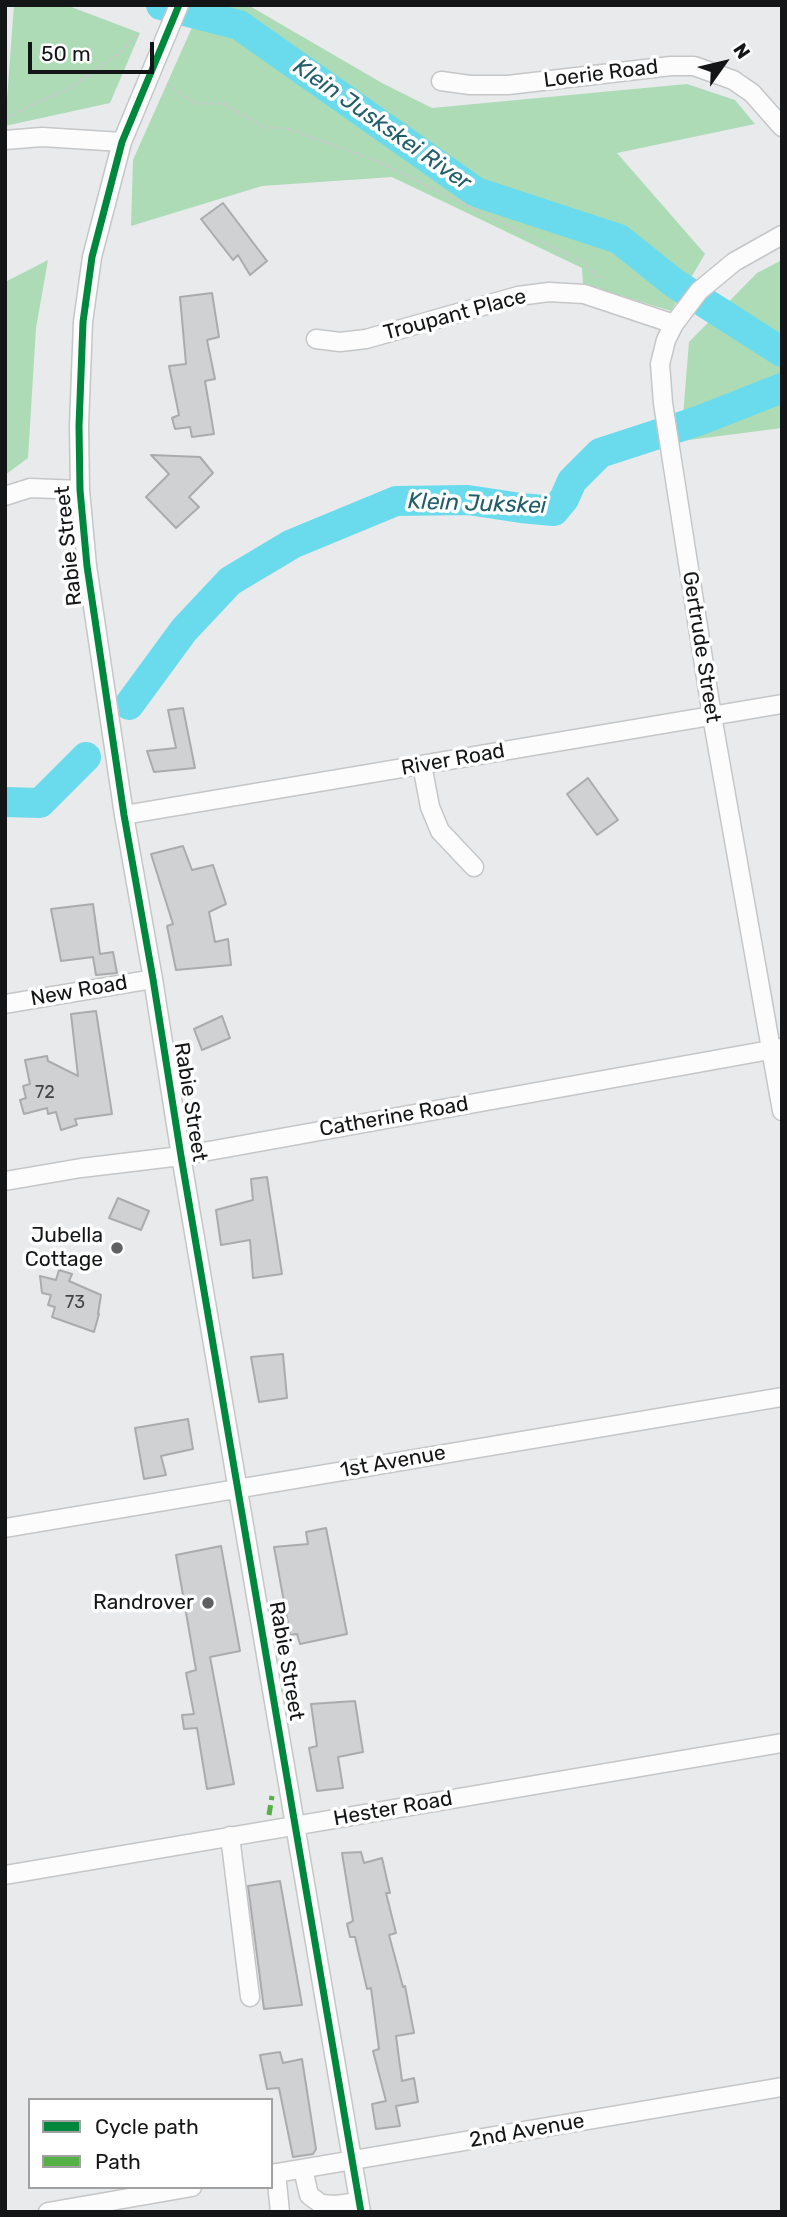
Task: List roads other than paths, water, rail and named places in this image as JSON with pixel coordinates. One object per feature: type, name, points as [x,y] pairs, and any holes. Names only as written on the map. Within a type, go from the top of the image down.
[{"type":"street","name":"Rabie Street","points":[[179,5],[122,142],[92,257],[83,322],[79,426],[80,490],[87,566],[124,815],[360,2207]]},
{"type":"street","name":"Loerie Road","points":[[441,81],[470,85],[508,85],[671,66],[694,66],[733,80],[752,93],[782,127]]},
{"type":"street","points":[[5,140],[42,136],[122,142]]},
{"type":"street","name":"Gertrude Street","points":[[782,234],[734,262],[699,291],[666,340],[660,364],[663,403],[712,716],[776,1049],[782,1111]]},
{"type":"street","name":"Troupant Place","points":[[316,339],[340,342],[366,339],[518,296],[549,292],[583,294],[679,318]]},
{"type":"street","points":[[5,496],[30,488],[80,490]]},
{"type":"street","name":"River Road","points":[[124,815],[782,704]]},
{"type":"street","points":[[422,765],[430,807],[440,831],[474,867]]},
{"type":"street","name":"New Road","points":[[5,1004],[153,979]]},
{"type":"street","name":"Catherine Road","points":[[5,1181],[81,1168],[181,1156],[776,1049]]},
{"type":"street","name":"1st Avenue","points":[[5,1528],[782,1397]]},
{"type":"street","name":"Hester Road","points":[[5,1875],[782,1743]]},
{"type":"street","points":[[230,1836],[250,1997]]},
{"type":"street","name":"2nd Avenue","points":[[273,2174],[782,2087]]},
{"type":"street","points":[[303,2169],[309,2195],[321,2204],[333,2208],[360,2207]]},
{"type":"street","points":[[273,2174],[280,2212]]},
{"type":"street","points":[[48,2212],[180,2189]]},
{"type":"waterway","name":"Klein Juskskei River","points":[[161,5],[239,25],[476,192],[619,239],[674,283],[782,352]]},
{"type":"waterway","name":"Klein Jukskei","points":[[129,705],[184,630],[230,581],[292,544],[396,501],[468,500],[554,511],[564,499],[572,481],[600,453],[698,421],[782,388]]},
{"type":"waterway","name":"Klein Jukskei","points":[[5,802],[40,803],[86,757]]},
{"type":"place","name":"Jubella Cottage","points":[[117,1248]]},
{"type":"place","name":"Randrover","points":[[208,1603]]}]
